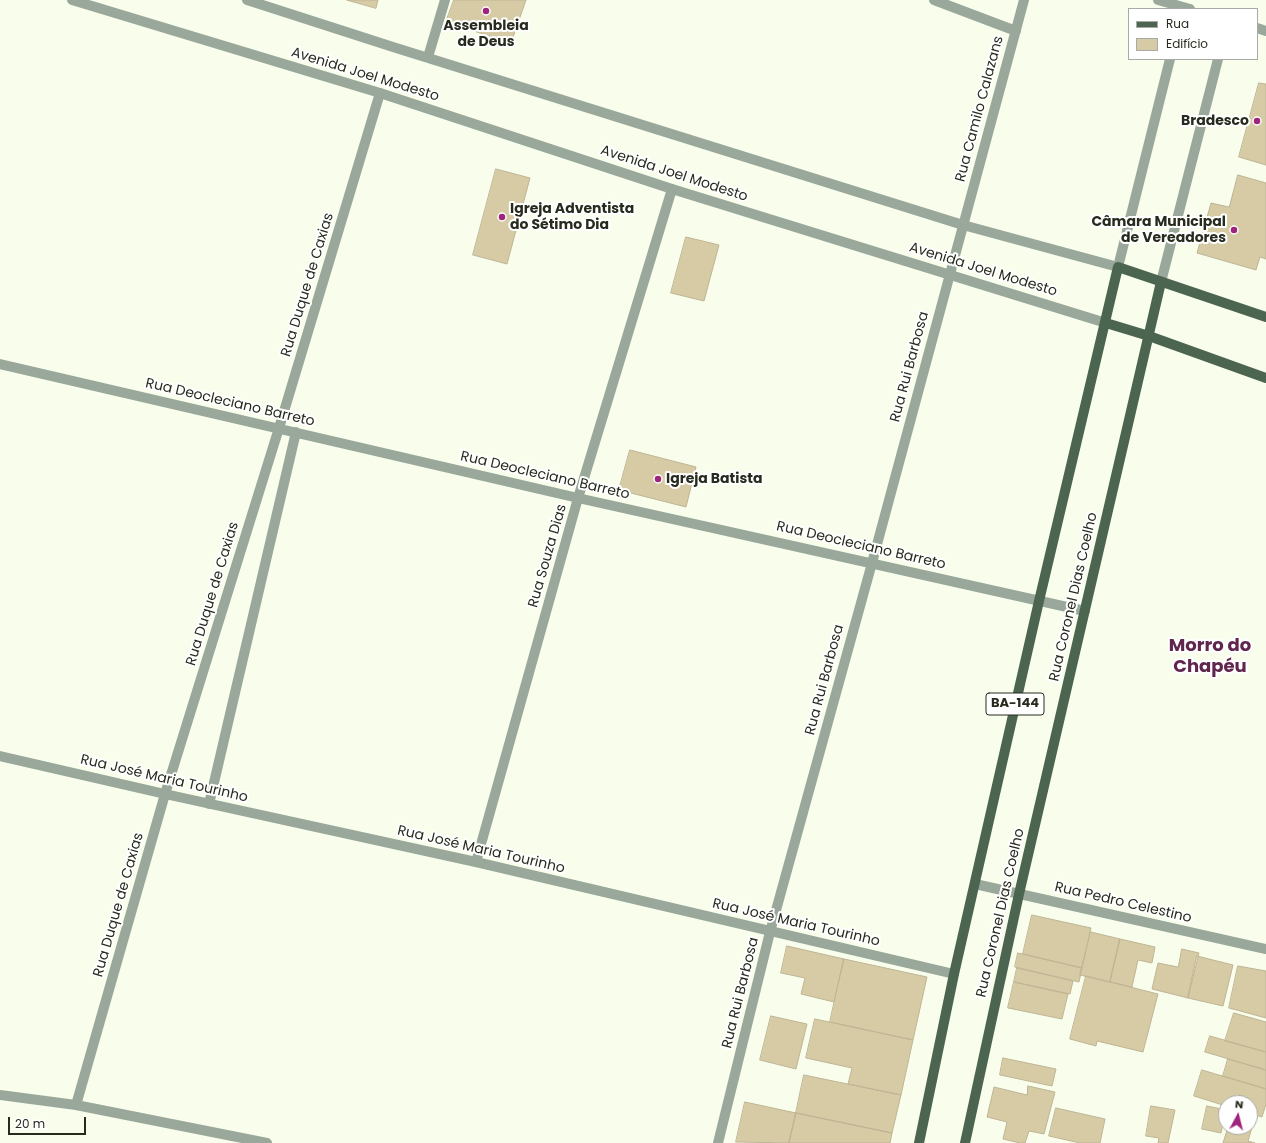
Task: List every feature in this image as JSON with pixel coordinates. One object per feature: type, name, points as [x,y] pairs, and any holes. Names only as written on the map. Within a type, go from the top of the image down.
[{"type":"main road","points":[[1118,267],[1266,317]]},
{"type":"main road","name":"BA-144","points":[[919,1143],[954,974],[1039,601],[1106,323],[1118,267]]},
{"type":"main road","name":"Rua Coronel Dias Coelho","points":[[965,1143],[1019,894],[1161,282]]},
{"type":"main road","name":"Avenida Joel Modesto","points":[[1106,323],[1149,336],[1266,378]]},
{"type":"street","name":"Avenida Joel Modesto","points":[[72,0],[380,93],[672,189],[1106,323]]},
{"type":"street","points":[[247,0],[963,225],[1118,267]]},
{"type":"street","points":[[428,58],[445,0]]},
{"type":"street","points":[[934,0],[1016,31]]},
{"type":"street","name":"Rua Camilo Calazans","points":[[963,225],[1024,0]]},
{"type":"street","points":[[1158,0],[1185,8]]},
{"type":"street","name":"BA-144","points":[[1118,267],[1170,60]]},
{"type":"street","name":"Rua Coronel Dias Coelho","points":[[1161,282],[1218,60]]},
{"type":"street","name":"Rua Duque de Caxias","points":[[76,1105],[164,794],[279,428],[380,93]]},
{"type":"street","name":"Rua Souza Dias","points":[[476,862],[578,498],[672,189]]},
{"type":"street","name":"Rua Rui Barbosa","points":[[718,1143],[770,932],[872,563],[963,225]]},
{"type":"street","name":"Rua Deocleciano Barreto","points":[[0,364],[578,498],[1085,611]]},
{"type":"street","points":[[209,804],[296,432]]},
{"type":"street","name":"Rua José Maria Tourinho","points":[[0,756],[164,794],[476,862],[954,974]]},
{"type":"street","name":"Rua Pedro Celestino","points":[[975,884],[1266,949]]},
{"type":"street","points":[[0,1095],[76,1105],[267,1143]]},
{"type":"building","points":[[347,0],[378,0],[376,8]]},
{"type":"building","name":"Assembleia de Deus","points":[[454,0],[526,0],[511,43],[446,22]]},
{"type":"building","name":"Bradesco","points":[[1259,83],[1266,84],[1266,165],[1239,157]]},
{"type":"building","name":"Igreja Adventista do Sétimo Dia","points":[[496,169],[530,178],[507,264],[473,255]]},
{"type":"building","name":"Câmara Municipal de Vereadores","points":[[1238,175],[1266,183],[1266,259],[1260,257],[1256,270],[1197,253],[1211,203],[1229,207]]},
{"type":"building","points":[[686,237],[719,245],[704,301],[671,293]]},
{"type":"building","name":"Igreja Batista","points":[[630,450],[696,467],[686,507],[619,490]]},
{"type":"building","points":[[1032,915],[1091,928],[1082,968],[1023,954]]},
{"type":"building","points":[[1091,932],[1120,939],[1110,982],[1080,975]]},
{"type":"building","points":[[1120,939],[1155,947],[1152,963],[1138,960],[1132,987],[1110,982]]},
{"type":"building","points":[[787,946],[844,959],[834,1002],[801,994],[805,978],[781,973]]},
{"type":"building","points":[[1182,949],[1199,953],[1188,998],[1152,989],[1158,963],[1178,967]]},
{"type":"building","points":[[1018,953],[1082,968],[1079,982],[1015,967]]},
{"type":"building","points":[[1197,956],[1233,965],[1223,1006],[1188,998]]},
{"type":"building","points":[[844,959],[927,977],[913,1040],[830,1022]]},
{"type":"building","points":[[1238,966],[1266,971],[1266,1018],[1229,1008]]},
{"type":"building","points":[[1017,968],[1073,981],[1070,994],[1014,982]]},
{"type":"building","points":[[1086,976],[1158,994],[1143,1052],[1097,1041],[1096,1046],[1070,1039]]},
{"type":"building","points":[[1014,982],[1068,994],[1062,1019],[1008,1008]]},
{"type":"building","points":[[1234,1013],[1266,1022],[1266,1052],[1225,1041]]},
{"type":"building","points":[[771,1016],[807,1024],[796,1069],[760,1060]]},
{"type":"building","points":[[815,1019],[913,1040],[901,1095],[848,1084],[852,1068],[806,1058]]},
{"type":"building","points":[[1210,1036],[1266,1052],[1266,1070],[1205,1052]]},
{"type":"building","points":[[1003,1058],[1056,1069],[1052,1086],[1000,1075]]},
{"type":"building","points":[[1228,1059],[1266,1070],[1266,1089],[1223,1076]]},
{"type":"building","points":[[1202,1070],[1266,1089],[1266,1104],[1262,1117],[1258,1116],[1258,1095],[1218,1095],[1218,1104],[1194,1096]]},
{"type":"building","points":[[804,1075],[901,1095],[892,1133],[796,1113]]},
{"type":"building","points":[[1028,1086],[1055,1092],[1044,1134],[1029,1131],[1025,1143],[1003,1139],[1007,1122],[987,1117],[994,1087],[1027,1095]]},
{"type":"building","points":[[745,1102],[796,1113],[789,1143],[736,1142]]},
{"type":"building","points":[[1151,1106],[1175,1110],[1168,1143],[1158,1143],[1159,1138],[1146,1136]]},
{"type":"building","points":[[1207,1106],[1218,1108],[1218,1132],[1202,1129]]},
{"type":"building","points":[[1056,1108],[1105,1119],[1100,1143],[1080,1143],[1049,1136]]},
{"type":"building","points":[[796,1113],[892,1133],[890,1143],[789,1143]]},
{"type":"building","points":[[1226,1135],[1250,1135],[1248,1141],[1255,1143],[1223,1143]]},
{"type":"place","name":"Assembleia de Deus","points":[[486,11]]},
{"type":"place","name":"Bradesco","points":[[1257,121]]},
{"type":"place","name":"Igreja Adventista do Sétimo Dia","points":[[502,217]]},
{"type":"place","name":"Câmara Municipal de Vereadores","points":[[1234,230]]},
{"type":"place","name":"Igreja Batista","points":[[658,479]]},
{"type":"district","name":"Morro do Chapéu","points":[[1210,656]]}]
